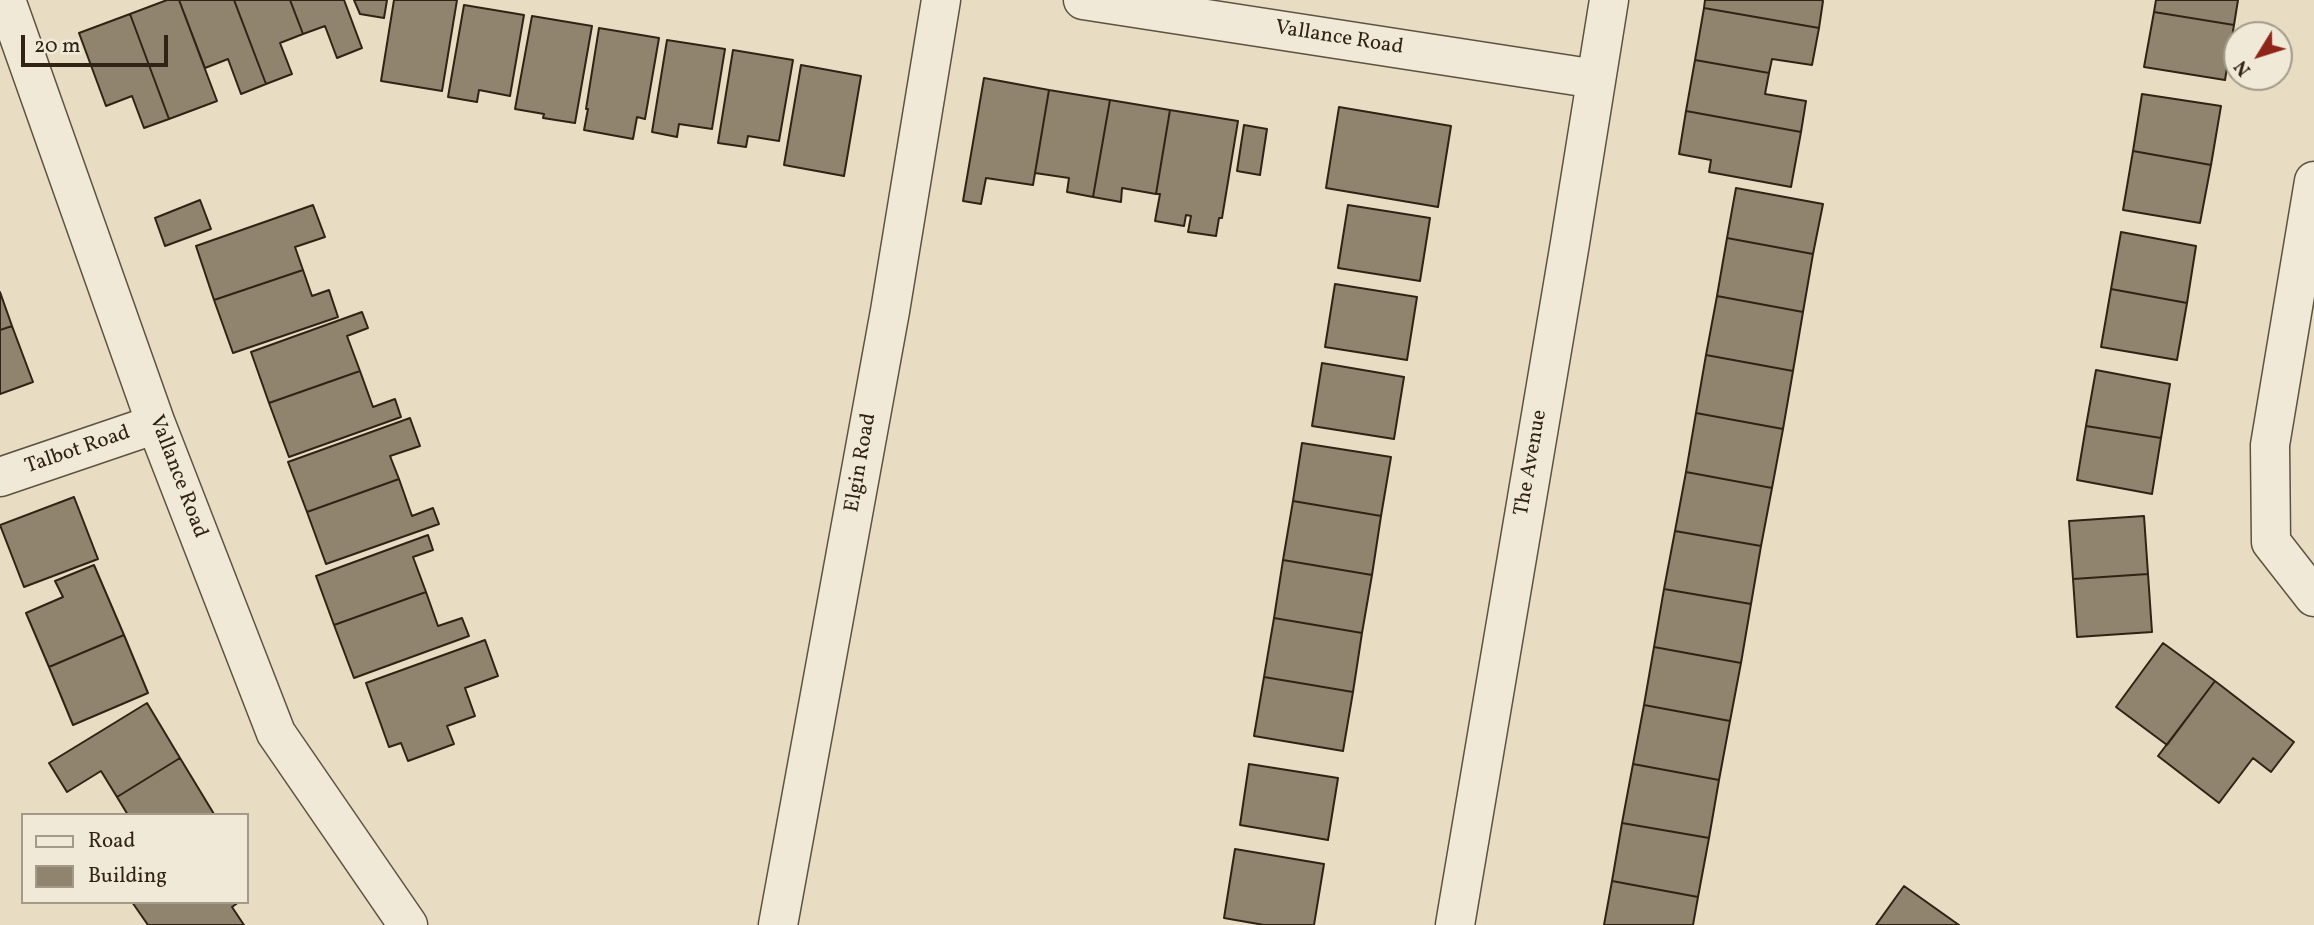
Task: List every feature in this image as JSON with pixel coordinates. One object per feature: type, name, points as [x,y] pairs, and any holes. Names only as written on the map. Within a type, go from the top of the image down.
[{"type":"street","name":"Vallance Road","points":[[6,0],[156,424],[276,733],[408,925]]},
{"type":"street","name":"Elgin Road","points":[[778,925],[890,311],[941,0]]},
{"type":"street","name":"Vallance Road","points":[[1083,0],[1596,79]]},
{"type":"street","name":"The Avenue","points":[[1455,925],[1609,0]]},
{"type":"street","points":[[2314,181],[2270,444],[2271,541],[2314,597]]},
{"type":"street","name":"Talbot Road","points":[[0,477],[156,424]]},
{"type":"building","points":[[167,0],[179,0],[217,101],[169,119],[130,14]]},
{"type":"building","points":[[179,0],[234,0],[266,84],[241,94],[228,59],[205,68]]},
{"type":"building","points":[[234,0],[290,0],[303,34],[280,43],[292,74],[266,84]]},
{"type":"building","points":[[290,0],[344,0],[362,48],[337,58],[325,26],[303,34]]},
{"type":"building","points":[[354,0],[387,0],[384,18],[360,14]]},
{"type":"building","points":[[394,0],[457,0],[442,91],[381,81]]},
{"type":"building","points":[[1705,0],[1823,1],[1819,28],[1704,8]]},
{"type":"building","points":[[2156,0],[2238,0],[2235,21],[2223,21],[2223,23],[2154,12]]},
{"type":"building","points":[[464,5],[524,15],[510,96],[479,90],[477,102],[448,97]]},
{"type":"building","points":[[1704,8],[1819,28],[1812,65],[1772,59],[1769,73],[1695,60]]},
{"type":"building","points":[[2154,12],[2223,23],[2223,80],[2144,67]]},
{"type":"building","points":[[130,14],[169,119],[144,128],[132,96],[106,106],[79,33]]},
{"type":"building","points":[[532,16],[592,26],[575,123],[543,118],[544,114],[515,109]]},
{"type":"building","points":[[599,28],[659,38],[645,119],[637,117],[633,139],[584,130]]},
{"type":"building","points":[[667,40],[725,49],[712,129],[679,124],[677,137],[652,132]]},
{"type":"building","points":[[733,50],[793,60],[779,141],[748,136],[746,147],[718,143]]},
{"type":"building","points":[[1695,60],[1769,73],[1765,94],[1806,101],[1801,132],[1686,111]]},
{"type":"building","points":[[801,65],[861,76],[844,176],[784,165]]},
{"type":"building","points":[[984,78],[1049,90],[1033,185],[986,178],[981,204],[963,201]]},
{"type":"building","points":[[1049,90],[1110,100],[1093,197],[1067,192],[1069,178],[1035,173]]},
{"type":"building","points":[[2142,94],[2221,106],[2211,165],[2133,151]]},
{"type":"building","points":[[1110,100],[1170,110],[1156,194],[1122,188],[1121,202],[1093,197]]},
{"type":"building","points":[[1339,107],[1451,126],[1438,207],[1326,188]]},
{"type":"building","points":[[1170,110],[1238,121],[1222,218],[1219,218],[1216,236],[1188,232],[1191,216],[1186,215],[1184,226],[1155,221],[1160,194],[1156,194]]},
{"type":"building","points":[[1686,111],[1801,132],[1791,187],[1709,172],[1711,160],[1679,154]]},
{"type":"building","points":[[1244,125],[1267,129],[1260,175],[1237,171]]},
{"type":"building","points":[[2133,151],[2211,165],[2200,223],[2123,210]]},
{"type":"building","points":[[1736,188],[1823,204],[1813,254],[1727,238]]},
{"type":"building","points":[[200,200],[211,229],[165,246],[155,218]]},
{"type":"building","points":[[313,205],[325,237],[295,247],[303,270],[214,300],[196,246]]},
{"type":"building","points":[[1348,205],[1430,218],[1420,281],[1338,268]]},
{"type":"building","points":[[2121,232],[2196,246],[2187,303],[2111,289]]},
{"type":"building","points":[[1727,238],[1813,254],[1803,312],[1717,296]]},
{"type":"building","points":[[303,270],[312,296],[329,290],[338,317],[233,353],[214,300]]},
{"type":"building","points":[[1335,284],[1417,297],[1407,360],[1325,347]]},
{"type":"building","points":[[2111,289],[2187,303],[2177,360],[2101,347]]},
{"type":"building","points":[[0,292],[12,326],[0,330]]},
{"type":"building","points":[[1717,296],[1803,312],[1793,371],[1706,355]]},
{"type":"building","points":[[362,312],[368,328],[347,336],[360,371],[269,403],[251,352]]},
{"type":"building","points":[[12,326],[33,382],[0,394],[0,330]]},
{"type":"building","points":[[1706,355],[1793,371],[1783,429],[1696,413]]},
{"type":"building","points":[[1322,363],[1404,377],[1394,439],[1312,426]]},
{"type":"building","points":[[2096,370],[2170,384],[2161,438],[2086,426]]},
{"type":"building","points":[[360,371],[373,407],[395,399],[401,417],[289,457],[269,403]]},
{"type":"building","points":[[1696,413],[1783,429],[1772,488],[1686,472]]},
{"type":"building","points":[[410,418],[420,446],[390,456],[399,479],[307,512],[288,462]]},
{"type":"building","points":[[2086,426],[2161,438],[2152,494],[2077,480]]},
{"type":"building","points":[[1302,443],[1391,457],[1381,516],[1293,501]]},
{"type":"building","points":[[1686,472],[1772,488],[1761,546],[1675,531]]},
{"type":"building","points":[[399,479],[412,516],[433,508],[439,524],[326,564],[307,512]]},
{"type":"building","points":[[74,497],[98,559],[24,587],[0,525]]},
{"type":"building","points":[[1293,501],[1381,516],[1372,575],[1283,560]]},
{"type":"building","points":[[2144,516],[2148,574],[2073,579],[2069,521]]},
{"type":"building","points":[[1675,531],[1761,546],[1751,604],[1664,589]]},
{"type":"building","points":[[428,535],[433,550],[413,557],[426,592],[334,625],[316,576]]},
{"type":"building","points":[[1283,560],[1372,575],[1362,633],[1274,618]]},
{"type":"building","points":[[94,565],[124,635],[49,667],[26,613],[63,597],[55,581]]},
{"type":"building","points":[[2148,574],[2152,632],[2077,637],[2073,579]]},
{"type":"building","points":[[1664,589],[1751,604],[1741,663],[1654,647]]},
{"type":"building","points":[[426,592],[438,626],[462,618],[469,636],[354,678],[334,625]]},
{"type":"building","points":[[1274,618],[1362,633],[1353,692],[1264,677]]},
{"type":"building","points":[[124,635],[148,693],[73,725],[49,667]]},
{"type":"building","points":[[485,640],[498,676],[465,688],[475,716],[447,726],[454,744],[408,761],[401,743],[389,747],[366,683]]},
{"type":"building","points":[[2163,643],[2215,681],[2167,745],[2116,707]]},
{"type":"building","points":[[1654,647],[1741,663],[1730,721],[1644,705]]},
{"type":"building","points":[[1264,677],[1353,692],[1343,751],[1254,736]]},
{"type":"building","points":[[2215,681],[2294,742],[2271,772],[2253,758],[2219,803],[2158,756]]},
{"type":"building","points":[[147,703],[180,758],[117,797],[101,771],[67,792],[49,763]]},
{"type":"building","points":[[1644,705],[1730,721],[1719,780],[1633,764]]},
{"type":"building","points":[[180,758],[213,813],[127,813],[117,797]]},
{"type":"building","points":[[1249,764],[1338,778],[1328,840],[1240,825]]},
{"type":"building","points":[[1633,764],[1719,780],[1709,838],[1622,823]]},
{"type":"building","points":[[1622,823],[1709,838],[1698,897],[1612,881]]},
{"type":"building","points":[[1235,849],[1324,864],[1314,925],[1264,925],[1224,918]]},
{"type":"building","points":[[1612,881],[1698,897],[1693,925],[1604,925]]},
{"type":"building","points":[[1904,886],[1959,925],[1876,925]]},
{"type":"building","points":[[133,904],[236,904],[232,907],[244,925],[148,925]]}]
